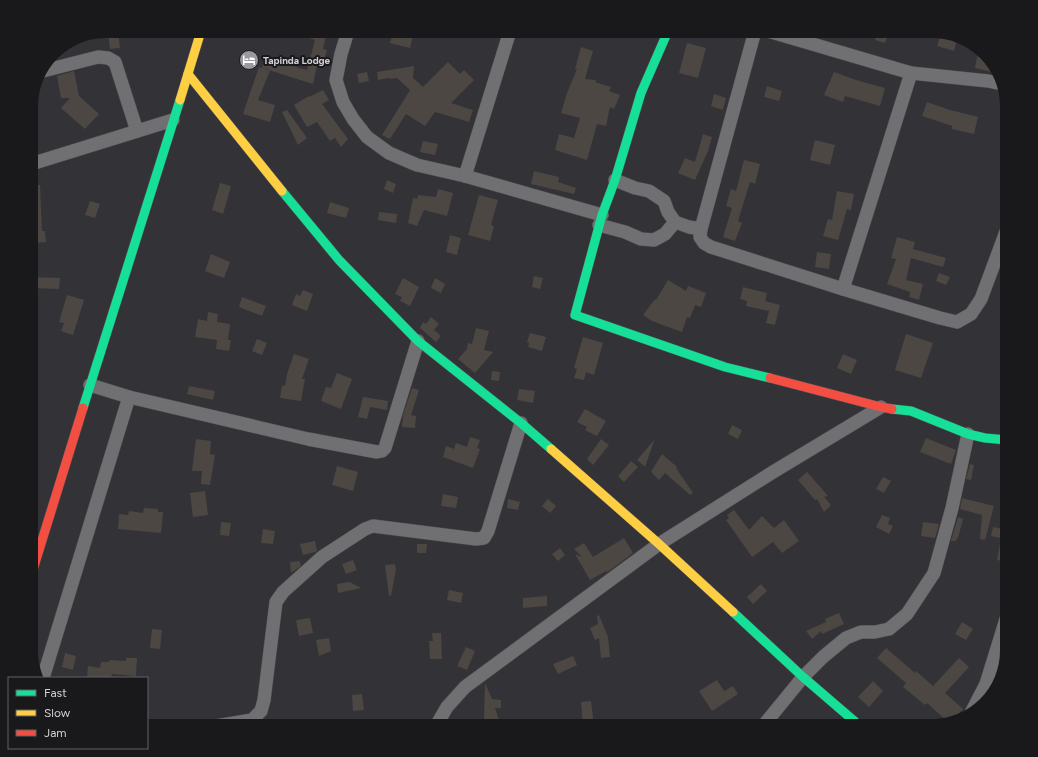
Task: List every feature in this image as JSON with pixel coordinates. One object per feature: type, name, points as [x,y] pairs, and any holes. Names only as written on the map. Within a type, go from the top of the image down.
[{"type":"street","points":[[38,553],[199,38]]},
{"type":"street","points":[[346,38],[336,80],[343,102],[353,119],[367,137],[389,154],[417,165],[465,176],[601,220],[641,239],[654,240],[665,234],[675,222]]},
{"type":"street","points":[[465,176],[508,38]]},
{"type":"street","points":[[665,38],[641,93],[615,180],[601,220],[575,315],[725,367],[881,408],[911,411],[968,434],[1000,439]]},
{"type":"street","points":[[753,38],[701,229],[700,237],[704,243],[711,247],[843,289],[957,322],[971,314],[982,299],[1000,248]]},
{"type":"street","points":[[792,38],[911,73],[996,83]]},
{"type":"street","points":[[49,69],[98,57],[108,58],[115,62],[137,131]]},
{"type":"street","points":[[843,289],[911,73]]},
{"type":"street","points":[[188,74],[339,260],[418,341],[521,423],[659,544],[803,677],[852,719]]},
{"type":"street","points":[[38,162],[173,120]]},
{"type":"street","points":[[615,180],[648,191],[664,201],[668,212],[675,222],[701,229]]},
{"type":"street","points":[[90,385],[129,397],[308,439],[377,452],[382,451],[385,448],[418,341]]},
{"type":"street","points":[[43,677],[129,397]]},
{"type":"street","points":[[440,719],[447,707],[465,687],[659,544],[773,472],[881,408]]},
{"type":"street","points":[[253,719],[261,711],[264,700],[276,602],[283,592],[322,557],[365,529],[373,526],[476,539],[484,538],[488,531],[521,423]]},
{"type":"street","points":[[769,719],[803,677],[846,638],[861,632],[875,632],[889,629],[908,614],[934,572],[952,508],[968,434]]},
{"type":"street","points":[[977,702],[986,684],[1000,639]]},
{"type":"street","points":[[446,719],[447,707]]},
{"type":"building","points":[[109,38],[119,38],[120,48],[110,49]]},
{"type":"building","points":[[309,38],[325,38],[323,49],[327,50],[322,67],[317,66],[313,84],[262,68],[264,58],[307,70],[315,40]]},
{"type":"building","points":[[391,38],[412,38],[410,48],[390,43]]},
{"type":"building","points":[[876,38],[887,38],[885,43],[875,40]]},
{"type":"building","points":[[939,39],[956,43],[954,51],[937,46]]},
{"type":"building","points":[[687,43],[706,48],[698,78],[679,73]]},
{"type":"building","points":[[581,47],[593,51],[585,79],[596,80],[595,82],[611,87],[609,91],[620,95],[614,109],[610,107],[606,126],[597,124],[587,160],[555,150],[559,134],[574,138],[580,118],[561,113],[577,69],[575,69]]},
{"type":"building","points":[[977,56],[990,72],[975,68]]},
{"type":"building","points":[[448,62],[460,74],[464,70],[474,80],[451,103],[473,110],[469,122],[435,112],[425,126],[406,114],[390,139],[382,135],[410,90],[397,78],[378,80],[377,72],[414,66],[413,78],[423,87]]},
{"type":"building","points":[[259,67],[270,71],[258,100],[275,105],[270,122],[243,114]]},
{"type":"building","points":[[74,71],[79,96],[99,114],[85,129],[61,108],[70,98],[61,98],[57,76]]},
{"type":"building","points":[[367,72],[369,81],[359,83],[357,74]]},
{"type":"building","points":[[834,72],[885,88],[880,106],[845,96],[843,102],[824,95]]},
{"type":"building","points":[[767,86],[782,91],[779,101],[764,97]]},
{"type":"building","points":[[323,90],[329,100],[322,104],[348,139],[341,147],[335,138],[330,141],[317,122],[307,127],[294,105]]},
{"type":"building","points":[[714,94],[726,98],[723,110],[711,106]]},
{"type":"building","points":[[927,102],[978,117],[974,134],[952,129],[952,126],[922,116]]},
{"type":"building","points":[[287,110],[307,138],[298,145],[282,112]]},
{"type":"building","points":[[703,134],[712,137],[708,151],[695,180],[678,173],[685,158],[695,162]]},
{"type":"building","points":[[815,140],[835,145],[830,165],[810,160]]},
{"type":"building","points":[[423,141],[438,144],[435,155],[420,152]]},
{"type":"building","points":[[744,160],[760,164],[755,184],[750,182],[738,221],[742,223],[735,241],[723,237],[732,208],[726,206],[731,189],[736,191]]},
{"type":"building","points":[[534,171],[559,177],[558,182],[576,188],[574,194],[531,184]]},
{"type":"building","points":[[387,180],[396,184],[393,193],[384,189]]},
{"type":"building","points":[[220,183],[231,186],[223,214],[212,210]]},
{"type":"building","points":[[38,185],[40,185],[42,231],[45,231],[46,242],[38,243]]},
{"type":"building","points":[[438,189],[453,193],[447,216],[424,210],[417,226],[408,223],[413,198],[417,199],[418,195],[436,197]]},
{"type":"building","points":[[837,191],[854,194],[851,210],[847,209],[838,240],[823,236],[828,219],[832,220]]},
{"type":"building","points":[[479,195],[498,200],[491,225],[494,226],[490,241],[468,235]]},
{"type":"building","points":[[90,201],[100,204],[95,218],[85,215]]},
{"type":"building","points":[[330,202],[349,208],[346,218],[327,213]]},
{"type":"building","points":[[379,212],[397,214],[396,223],[378,220]]},
{"type":"building","points":[[450,235],[461,238],[457,255],[446,252]]},
{"type":"building","points":[[897,237],[915,242],[913,249],[946,258],[943,267],[911,258],[906,280],[923,284],[919,300],[909,297],[910,292],[887,284],[896,259],[891,258]]},
{"type":"building","points":[[817,252],[831,254],[829,269],[815,267]]},
{"type":"building","points":[[211,254],[230,262],[224,278],[205,271]]},
{"type":"building","points":[[939,273],[950,277],[946,285],[936,281]]},
{"type":"building","points":[[534,276],[543,278],[540,289],[532,287]]},
{"type":"building","points":[[38,277],[60,278],[59,289],[38,288]]},
{"type":"building","points":[[403,278],[419,287],[410,306],[400,301],[402,297],[395,294]]},
{"type":"building","points":[[435,278],[445,284],[441,293],[431,288]]},
{"type":"building","points":[[668,280],[686,291],[688,286],[706,293],[701,307],[695,305],[690,318],[687,317],[682,332],[652,321],[643,315],[655,299],[656,300]]},
{"type":"building","points":[[743,287],[767,293],[765,301],[780,305],[775,325],[766,323],[769,311],[746,306],[747,301],[740,299]]},
{"type":"building","points":[[303,290],[313,294],[307,311],[292,305],[296,294],[300,296]]},
{"type":"building","points":[[67,295],[84,300],[73,335],[61,331],[64,323],[59,322]]},
{"type":"building","points":[[242,297],[266,306],[262,316],[239,307]]},
{"type":"building","points":[[208,312],[218,314],[217,322],[230,324],[228,340],[231,340],[229,351],[216,349],[217,340],[195,337],[198,319],[207,321]]},
{"type":"building","points":[[431,317],[439,324],[434,330],[441,336],[436,342],[420,328],[423,322],[426,324]]},
{"type":"building","points":[[476,328],[489,331],[484,350],[493,352],[475,373],[458,359],[467,349],[468,343],[472,344]]},
{"type":"building","points":[[530,333],[546,337],[542,351],[528,347],[529,343],[527,342]]},
{"type":"building","points":[[906,334],[933,343],[921,378],[895,370]]},
{"type":"building","points":[[583,337],[603,343],[594,375],[586,372],[584,380],[574,378],[577,369],[574,368]]},
{"type":"building","points":[[257,339],[267,343],[262,355],[252,351]]},
{"type":"building","points":[[294,354],[309,359],[302,379],[305,379],[301,401],[280,398],[282,385],[285,386],[287,374]]},
{"type":"building","points":[[843,354],[857,360],[851,374],[837,368]]},
{"type":"building","points":[[492,371],[500,372],[499,381],[491,380]]},
{"type":"building","points":[[337,373],[352,379],[341,409],[321,401],[326,387],[331,388]]},
{"type":"building","points":[[189,386],[215,391],[213,400],[187,394]]},
{"type":"building","points":[[412,388],[419,390],[411,415],[416,416],[415,428],[402,427],[403,415]]},
{"type":"building","points":[[519,389],[535,391],[533,403],[517,400]]},
{"type":"building","points":[[363,397],[388,401],[387,410],[370,407],[367,419],[358,417]]},
{"type":"building","points":[[585,409],[606,421],[597,436],[585,430],[587,427],[577,422]]},
{"type":"building","points":[[732,425],[742,430],[738,439],[728,434]]},
{"type":"building","points":[[470,437],[480,440],[477,448],[480,449],[473,468],[443,457],[446,446],[454,449],[456,443],[467,447]]},
{"type":"building","points":[[926,438],[956,450],[951,464],[920,452]]},
{"type":"building","points":[[196,439],[211,441],[210,454],[215,455],[210,485],[201,484],[202,471],[192,471]]},
{"type":"building","points":[[601,439],[609,445],[593,465],[587,459]]},
{"type":"building","points":[[654,441],[645,467],[637,460]]},
{"type":"building","points":[[662,454],[677,467],[676,468],[693,493],[690,495],[665,473],[659,480],[651,472]]},
{"type":"building","points":[[631,461],[638,467],[624,482],[618,476]]},
{"type":"building","points":[[970,464],[974,465],[971,480],[966,479]]},
{"type":"building","points":[[337,466],[358,472],[353,491],[332,485]]},
{"type":"building","points":[[807,472],[828,496],[824,497],[831,505],[824,512],[817,499],[815,500],[798,480]]},
{"type":"building","points":[[883,477],[891,481],[884,493],[876,489]]},
{"type":"building","points":[[205,491],[208,515],[193,517],[190,493]]},
{"type":"building","points":[[443,494],[458,497],[456,508],[441,506]]},
{"type":"building","points":[[962,498],[994,506],[985,540],[980,539],[982,515],[960,509]]},
{"type":"building","points":[[508,499],[520,502],[518,510],[507,508]]},
{"type":"building","points":[[548,499],[556,506],[550,513],[542,506]]},
{"type":"building","points":[[144,508],[158,509],[158,512],[163,512],[161,533],[118,529],[119,514],[128,515],[129,511],[143,513]]},
{"type":"building","points":[[734,510],[749,530],[762,516],[774,528],[784,520],[799,541],[782,553],[773,542],[752,557],[726,520],[729,518],[727,515]]},
{"type":"building","points":[[882,515],[890,518],[888,524],[893,526],[889,534],[876,527]]},
{"type":"building","points":[[958,517],[963,519],[958,538],[956,541],[951,541]]},
{"type":"building","points":[[221,522],[231,523],[229,536],[220,535]]},
{"type":"building","points":[[923,522],[939,524],[935,538],[921,536]]},
{"type":"building","points":[[993,527],[1000,528],[1000,538],[991,536]]},
{"type":"building","points":[[263,529],[275,531],[273,544],[261,543]]},
{"type":"building","points":[[624,538],[633,553],[609,571],[606,571],[590,580],[575,554],[582,557],[574,549],[584,543],[593,557]]},
{"type":"building","points":[[315,541],[317,551],[303,555],[300,544]]},
{"type":"building","points":[[417,544],[427,544],[426,553],[417,553]]},
{"type":"building","points":[[1000,544],[1000,561],[997,560]]},
{"type":"building","points":[[560,548],[565,555],[558,561],[552,554]]},
{"type":"building","points":[[353,560],[357,570],[346,574],[342,564]]},
{"type":"building","points":[[300,561],[301,566],[291,573],[290,562]]},
{"type":"building","points":[[395,564],[396,569],[391,596],[389,596],[385,565]]},
{"type":"building","points":[[350,582],[361,588],[338,593],[337,584]]},
{"type":"building","points":[[761,584],[767,591],[753,604],[747,597]]},
{"type":"building","points":[[449,590],[463,593],[461,603],[447,600]]},
{"type":"building","points":[[547,596],[547,606],[523,608],[523,598]]},
{"type":"building","points":[[839,613],[844,624],[822,634],[821,631],[812,639],[806,631],[826,622],[825,619]]},
{"type":"building","points":[[599,615],[608,637],[610,657],[601,658],[599,638],[595,640],[590,628],[598,624],[597,616]]},
{"type":"building","points":[[310,618],[313,633],[299,636],[296,620]]},
{"type":"building","points":[[962,622],[973,629],[966,640],[955,634]]},
{"type":"building","points":[[152,629],[162,630],[160,649],[150,648]]},
{"type":"building","points":[[432,633],[441,633],[442,659],[430,659],[429,641],[433,641]]},
{"type":"building","points":[[329,638],[331,651],[319,656],[316,640]]},
{"type":"building","points":[[466,647],[475,651],[467,670],[457,666]]},
{"type":"building","points":[[886,648],[915,673],[916,671],[933,686],[959,658],[969,667],[945,693],[963,709],[959,713],[943,718],[927,703],[925,705],[903,687],[906,683],[877,658]]},
{"type":"building","points":[[65,653],[76,656],[73,670],[62,667]]},
{"type":"building","points":[[573,656],[577,665],[558,674],[553,664]]},
{"type":"building","points":[[126,658],[137,658],[136,676],[112,674],[111,677],[87,677],[88,666],[100,668],[101,662],[109,662],[109,660],[126,661]]},
{"type":"building","points":[[717,680],[724,691],[733,686],[738,694],[712,711],[699,691]]},
{"type":"building","points":[[873,681],[883,691],[869,707],[858,697]]},
{"type":"building","points":[[485,683],[492,699],[501,700],[501,708],[495,708],[499,719],[484,719]]},
{"type":"building","points":[[362,694],[364,710],[353,711],[352,695]]},
{"type":"building","points":[[591,701],[593,719],[582,719],[581,702]]},
{"type":"traffic: fast","points":[[665,38],[641,93],[615,180],[602,215],[575,315],[725,367],[770,378]]},
{"type":"traffic: fast","points":[[83,408],[180,100]]},
{"type":"traffic: fast","points":[[282,191],[339,260],[418,341],[521,423],[551,449]]},
{"type":"traffic: fast","points":[[892,409],[911,411],[968,434],[1000,439]]},
{"type":"traffic: fast","points":[[733,612],[803,677],[852,719]]},
{"type":"traffic: slow","points":[[180,100],[199,38]]},
{"type":"traffic: slow","points":[[188,74],[282,191]]},
{"type":"traffic: slow","points":[[551,449],[659,544],[733,612]]},
{"type":"traffic: jam","points":[[770,378],[892,409]]},
{"type":"traffic: jam","points":[[38,553],[83,408]]},
{"type":"place","name":"Tapinda Lodge","points":[[249,60]]}]
